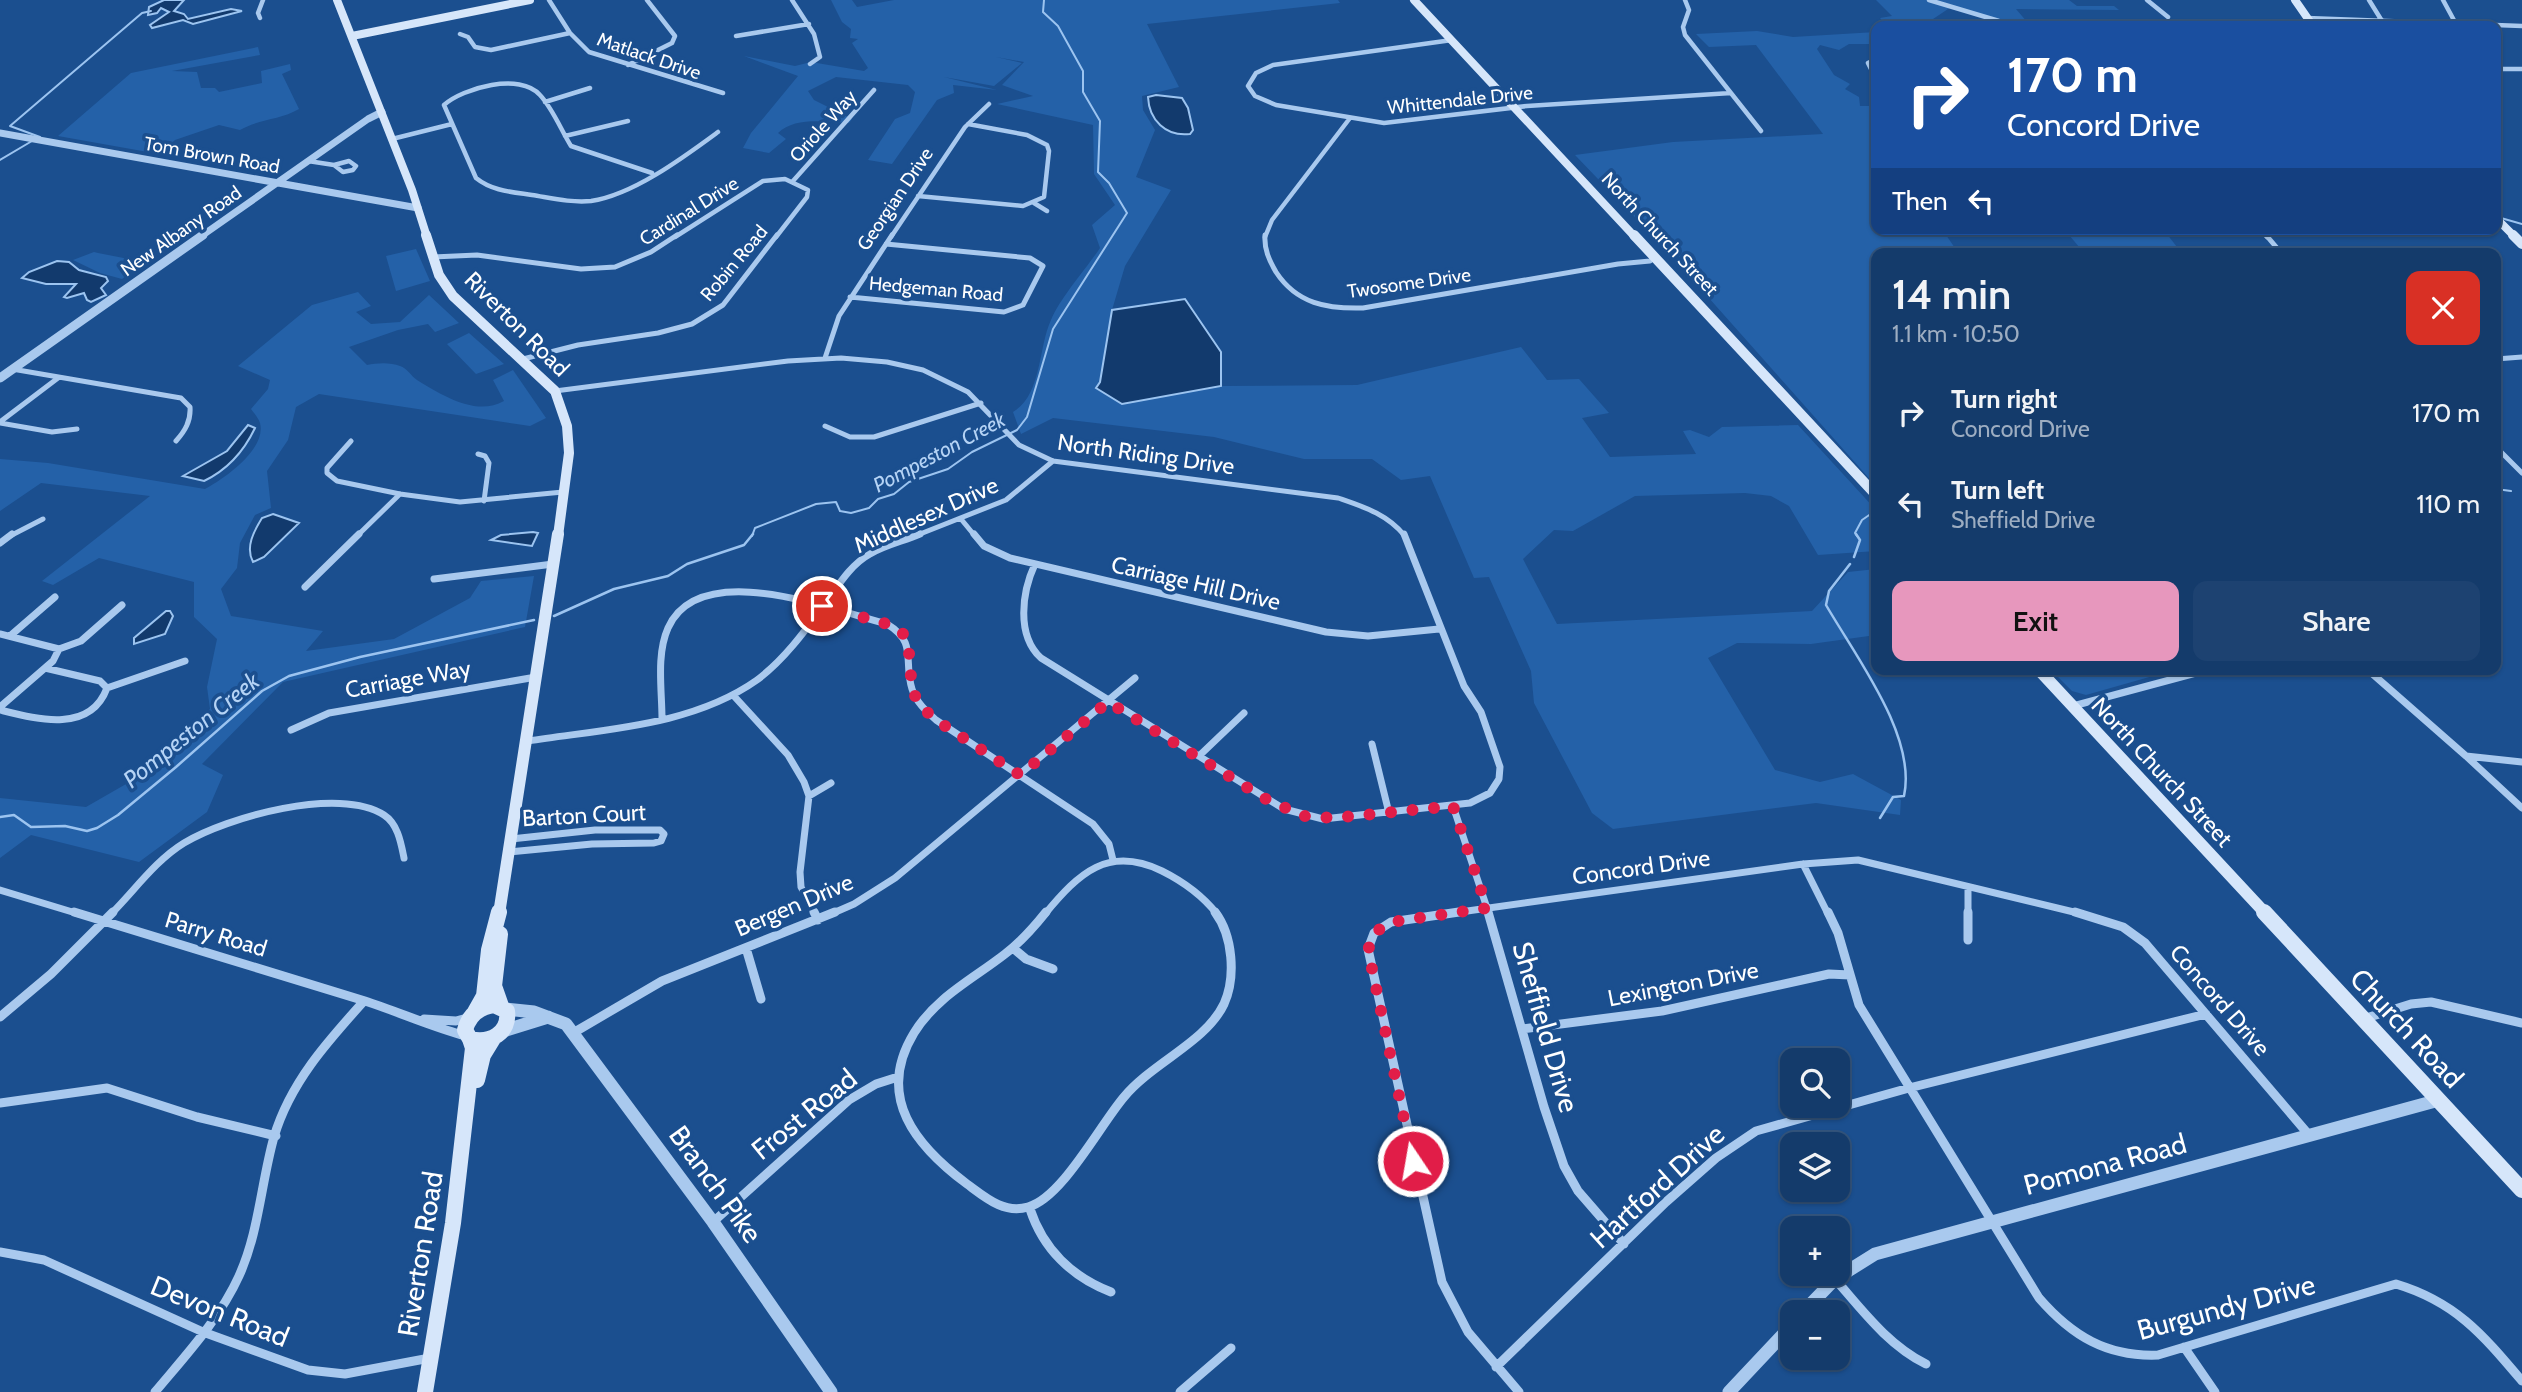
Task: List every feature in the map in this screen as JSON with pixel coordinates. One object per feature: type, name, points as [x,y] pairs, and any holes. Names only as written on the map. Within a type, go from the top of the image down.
[{"type":"main road","name":"Riverton Road","points":[[337,0],[418,208],[439,275],[453,296],[555,391],[566,419],[570,444],[502,902],[494,986],[503,1007]]},
{"type":"main road","points":[[352,36],[530,0]]},
{"type":"main road","name":"North Church Street","points":[[1415,0],[1871,490]]},
{"type":"main road","points":[[2295,0],[2309,21]]},
{"type":"main road","points":[[2501,223],[2522,244]]},
{"type":"main road","name":"North Church Street","points":[[2044,675],[2254,903]]},
{"type":"main road","name":"Riverton Road","points":[[472,1014],[484,996],[489,950],[502,902]]},
{"type":"main road","name":"Church Road","points":[[2254,903],[2522,1190]]},
{"type":"main road","points":[[488,1005],[503,1007],[509,1020],[498,1034],[482,1041],[469,1037],[466,1025],[472,1014],[488,1005]]},
{"type":"main road","name":"Riverton Road","points":[[466,1124],[483,1055],[498,1034]]},
{"type":"main road","name":"Riverton Road","points":[[425,1392],[466,1124],[473,1048],[469,1037]]},
{"type":"street","points":[[260,18],[258,13],[263,0]]},
{"type":"street","name":"Matlack Drive","points":[[549,0],[570,33],[589,52],[723,93]]},
{"type":"street","points":[[628,65],[672,43],[675,36],[647,0]]},
{"type":"street","points":[[792,0],[815,33],[820,55],[818,60],[810,64]]},
{"type":"street","points":[[1685,0],[1689,10],[1683,31],[1761,131]]},
{"type":"street","points":[[1929,0],[1999,21]]},
{"type":"street","points":[[2147,0],[2168,17]]},
{"type":"street","points":[[2369,0],[2382,21]]},
{"type":"street","points":[[2443,0],[2454,21]]},
{"type":"street","points":[[2307,18],[2382,21]]},
{"type":"street","points":[[736,36],[809,24]]},
{"type":"street","points":[[2501,25],[2522,26]]},
{"type":"street","points":[[460,34],[468,37],[475,47],[491,50],[570,33]]},
{"type":"street","name":"Whittendale Drive","points":[[1452,40],[1282,63],[1261,70],[1248,83],[1251,93],[1268,102],[1384,123],[1515,107],[1731,93]]},
{"type":"street","points":[[2501,69],[2522,69]]},
{"type":"street","points":[[652,173],[578,150],[568,144],[537,91],[515,85],[477,89],[459,94],[444,105],[476,178],[485,186],[574,201],[594,201],[616,195],[652,173],[718,132]]},
{"type":"street","points":[[545,102],[590,88]]},
{"type":"street","name":"Oriole Way","points":[[793,181],[874,90]]},
{"type":"street","name":"Georgian Drive","points":[[825,358],[839,316],[850,297],[968,124],[989,104]]},
{"type":"street","name":"New Albany Road","points":[[0,378],[307,161],[382,112]]},
{"type":"street","name":"Twosome Drive","points":[[1350,118],[1272,220],[1263,237],[1264,249],[1280,278],[1301,299],[1329,307],[1363,308],[1618,264],[1650,261],[1655,257]]},
{"type":"street","points":[[565,136],[628,121]]},
{"type":"street","points":[[392,138],[452,124]]},
{"type":"street","points":[[968,124],[1027,135],[1047,145],[1049,151],[1045,194],[1034,204]]},
{"type":"street","name":"Tom Brown Road","points":[[0,133],[418,208]]},
{"type":"street","points":[[307,161],[334,165]]},
{"type":"street","name":"Cardinal Drive","points":[[433,257],[477,255],[581,269],[615,267],[652,253],[763,181],[774,178],[793,181]]},
{"type":"street","name":"Robin Road","points":[[523,359],[587,343],[676,330],[712,315],[723,305],[807,197],[808,190],[793,181]]},
{"type":"street","points":[[918,195],[1034,204],[1047,211]]},
{"type":"street","name":"Hedgeman Road","points":[[850,297],[1004,312],[1023,305],[1043,266],[1030,258],[886,244]]},
{"type":"street","points":[[2501,359],[2522,357]]},
{"type":"street","name":"North Riding Drive","points":[[555,391],[825,358],[864,359],[923,370],[954,383],[981,403],[1019,445],[1053,461],[1338,498],[1366,507],[1392,521],[1405,535],[1439,629],[1464,686],[1481,712],[1500,767],[1495,786],[1479,799],[1453,806],[1334,818],[1303,816],[1266,799],[1046,663],[1029,643],[1026,587],[1035,564]]},
{"type":"street","points":[[12,369],[181,398],[190,407],[191,413],[188,428],[176,441]]},
{"type":"street","points":[[0,422],[58,378]]},
{"type":"street","points":[[825,426],[850,437],[874,437],[981,403]]},
{"type":"street","points":[[0,422],[52,432],[77,429]]},
{"type":"street","points":[[351,440],[327,468],[331,478],[400,494],[460,502],[563,490]]},
{"type":"street","points":[[2501,452],[2522,473]]},
{"type":"street","points":[[478,454],[485,456],[489,463],[484,501]]},
{"type":"street","name":"Middlesex Drive","points":[[528,741],[662,719],[700,710],[733,695],[760,678],[778,661],[847,573],[870,554],[1006,500],[1053,461]]},
{"type":"street","points":[[304,587],[400,494]]},
{"type":"street","points":[[0,543],[17,531],[43,519]]},
{"type":"street","name":"Carriage Hill Drive","points":[[961,519],[984,546],[1010,558],[1340,635],[1368,636],[1439,629]]},
{"type":"street","points":[[434,579],[554,564]]},
{"type":"street","points":[[662,719],[663,660],[667,631],[677,615],[692,603],[718,592],[742,589],[822,606],[887,624],[901,631],[908,641],[912,689],[919,705],[936,720],[1102,831],[1113,860]]},
{"type":"street","points":[[10,636],[55,597]]},
{"type":"street","points":[[0,634],[59,649],[81,641],[122,605]]},
{"type":"street","points":[[0,708],[53,661],[59,649]]},
{"type":"street","points":[[0,708],[52,723],[64,722],[81,716],[103,696],[107,688],[185,661]]},
{"type":"street","points":[[45,668],[100,681],[107,688]]},
{"type":"street","points":[[2072,706],[2188,675]]},
{"type":"street","points":[[2374,675],[2522,808]]},
{"type":"street","name":"Carriage Way","points":[[291,730],[317,717],[340,711],[536,677]]},
{"type":"street","name":"Bergen Drive","points":[[573,1033],[662,981],[854,904],[895,878],[1135,678]]},
{"type":"street","points":[[733,695],[795,765],[806,785],[808,796],[800,887],[818,920]]},
{"type":"street","points":[[1199,756],[1244,713]]},
{"type":"street","points":[[1372,744],[1389,813]]},
{"type":"street","points":[[2466,756],[2522,762]]},
{"type":"street","points":[[808,796],[831,783]]},
{"type":"street","points":[[0,1017],[53,971],[182,844],[203,832],[239,820],[333,803],[367,807],[391,822],[400,837],[404,858]]},
{"type":"street","name":"Sheffield Drive","points":[[1453,806],[1487,908],[1564,1166],[1578,1191],[1624,1244]]},
{"type":"street","name":"Barton Court","points":[[595,830],[660,830],[664,834],[661,841],[654,843],[510,845],[595,830]]},
{"type":"street","points":[[1129,859],[1150,864],[1210,905],[1226,930],[1231,984],[1226,1002],[1213,1019],[1137,1082],[1055,1191],[1030,1209],[1014,1210],[992,1203],[933,1156],[909,1126],[899,1098],[898,1077],[906,1048],[925,1017],[943,999],[1013,948],[1083,873],[1113,860],[1129,859]]},
{"type":"street","name":"Concord Drive","points":[[1519,1392],[1468,1336],[1442,1287],[1368,950],[1374,933],[1391,922],[1803,864],[1858,860],[2094,917],[2132,931],[2309,1136]]},
{"type":"street","name":"Burgundy Drive","points":[[1803,864],[1838,933],[1859,1005],[2039,1298],[2056,1318],[2076,1335],[2099,1347],[2136,1357],[2158,1355],[2396,1284],[2434,1295],[2453,1306],[2469,1320],[2522,1381]]},
{"type":"street","points":[[1968,887],[1968,940]]},
{"type":"street","name":"Parry Road","points":[[0,890],[106,920],[420,1019],[439,1029],[469,1037]]},
{"type":"street","points":[[746,948],[761,999]]},
{"type":"street","points":[[1013,948],[1026,959],[1053,969]]},
{"type":"street","name":"Lexington Drive","points":[[1522,1029],[1662,1011],[1829,974],[1850,975]]},
{"type":"street","points":[[155,1392],[224,1305],[240,1273],[280,1119],[295,1087],[316,1057],[364,1001]]},
{"type":"street","points":[[2363,1019],[2411,1004],[2431,1002],[2522,1023]]},
{"type":"street","name":"Branch Pike","points":[[503,1007],[551,1016],[566,1024],[713,1222],[831,1392]]},
{"type":"street","name":"Parry Road","points":[[420,1019],[456,1021],[472,1014]]},
{"type":"street","name":"Hartford Drive","points":[[1496,1367],[1716,1158],[1756,1131],[1909,1088],[2206,1014]]},
{"type":"street","points":[[498,1034],[517,1024],[551,1016]]},
{"type":"street","name":"Frost Road","points":[[713,1222],[849,1100],[876,1084],[898,1077]]},
{"type":"street","points":[[0,1103],[107,1088],[197,1117],[276,1136]]},
{"type":"street","name":"Pomona Road","points":[[1850,1270],[1875,1254],[2439,1100]]},
{"type":"street","points":[[1030,1209],[1033,1223],[1061,1260],[1092,1286],[1111,1292]]},
{"type":"street","name":"Devon Road","points":[[0,1251],[44,1261],[203,1332],[308,1370],[345,1374],[431,1358]]},
{"type":"street","name":"Pomona Road","points":[[1815,1300],[1828,1286]]},
{"type":"street","points":[[1841,1286],[1887,1338],[1906,1354],[1926,1364]]},
{"type":"street","points":[[1728,1392],[1780,1338]]},
{"type":"street","points":[[2184,1347],[2215,1392]]},
{"type":"street","points":[[1180,1392],[1231,1348]]},
{"type":"shaded area","points":[[164,0],[184,0],[174,11],[184,14],[188,19],[231,9],[242,11],[193,24],[183,20],[152,28],[150,25],[169,12],[161,8],[157,13],[148,15],[149,7]]},
{"type":"shaded area","points":[[831,0],[852,0],[857,7],[894,0],[1338,0],[1340,3],[1147,24],[1179,87],[1142,96],[1143,110],[1155,130],[1136,177],[1171,190],[1125,266],[1112,310],[1100,382],[1122,403],[1221,386],[1357,385],[1521,347],[1547,380],[1579,379],[1609,413],[1582,418],[1610,457],[1696,454],[1683,431],[1690,430],[1709,437],[1722,427],[1798,425],[1871,505],[1871,551],[1818,555],[1789,506],[1771,496],[1745,493],[1635,496],[1573,531],[1554,530],[1523,559],[1557,624],[1812,611],[1848,572],[1871,570],[1871,636],[1811,644],[1737,643],[1708,658],[1775,770],[1820,782],[1853,774],[1901,800],[1900,815],[1816,803],[1613,829],[1592,813],[1534,703],[1531,671],[1489,577],[1474,578],[1430,476],[1401,480],[1372,459],[1304,459],[1214,437],[1053,418],[1021,434],[1013,412],[1022,404],[1034,383],[1055,311],[1100,248],[1092,225],[1115,205],[1094,174],[1093,125],[997,104],[1033,96],[1002,85],[1024,62],[996,57],[1022,63],[994,86],[944,77],[997,90],[953,85],[954,93],[937,100],[892,164],[868,160],[895,119],[910,113],[915,92],[908,85],[836,77],[808,91],[814,100],[852,119],[849,123],[812,121],[793,124],[778,133],[786,139],[769,153],[743,148],[751,133],[798,76],[744,56],[795,66],[811,62],[864,71],[868,68],[852,43],[858,39],[850,38],[851,29],[842,22]]},
{"type":"shaded area","points":[[1876,0],[2069,0],[2077,6],[2114,6],[2119,10],[2016,9],[2026,21],[2012,21],[1979,17],[1951,7],[1934,21],[1883,21],[1880,18],[1892,16]]},
{"type":"shaded area","points":[[1757,31],[1793,37],[1871,32],[1871,44],[1849,44],[1839,50],[1820,45],[1817,49],[1834,75],[1850,84],[1845,89],[1859,97],[1860,106],[1871,106],[1871,235],[1946,235],[1955,248],[1871,248],[1871,480],[1668,252],[1575,155],[1673,142],[1823,134],[1756,45],[1709,47],[1696,34]]},
{"type":"shaded area","points":[[258,47],[260,55],[172,71],[197,72],[201,88],[215,88],[219,92],[262,83],[261,71],[290,64],[291,70],[282,74],[299,109],[240,130],[219,125],[175,140],[159,154],[58,136],[131,73]]},
{"type":"shaded area","points":[[1156,95],[1182,98],[1188,108],[1193,130],[1190,134],[1173,133],[1155,120],[1148,97]]},
{"type":"shaded area","points":[[2069,235],[2168,235],[2177,247],[2208,248],[2080,248]]},
{"type":"shaded area","points":[[416,249],[430,281],[396,291],[386,256]]},
{"type":"shaded area","points":[[94,252],[144,262],[122,279],[100,273],[73,260]]},
{"type":"shaded area","points":[[57,261],[69,262],[79,270],[106,277],[108,281],[101,288],[106,295],[91,302],[84,293],[67,298],[64,297],[76,284],[46,284],[22,278],[29,272]]},
{"type":"shaded area","points":[[358,292],[371,306],[356,312],[371,324],[400,322],[429,295],[459,323],[435,332],[428,324],[398,330],[349,347],[367,365],[384,363],[400,366],[417,380],[448,397],[482,407],[504,401],[493,380],[513,370],[546,418],[530,426],[319,394],[296,407],[288,440],[267,471],[271,508],[255,515],[240,543],[237,568],[221,589],[231,616],[323,631],[306,651],[394,639],[470,598],[481,581],[534,576],[525,627],[283,682],[202,764],[223,775],[207,812],[139,862],[31,835],[0,858],[0,798],[86,807],[140,776],[210,709],[207,687],[217,639],[194,617],[194,582],[99,558],[53,585],[42,581],[150,496],[41,483],[0,511],[0,459],[48,463],[205,489],[223,478],[251,453],[260,433],[259,421],[251,409],[268,389],[270,380],[238,366],[312,305]]},
{"type":"shaded area","points":[[1185,299],[1221,352],[1221,386],[1122,404],[1096,388],[1100,382],[1112,310]]},
{"type":"shaded area","points":[[469,333],[504,364],[476,374],[447,344]]},
{"type":"shaded area","points":[[248,425],[255,428],[251,436],[235,459],[221,471],[204,481],[183,476],[227,451]]},
{"type":"shaded area","points":[[273,514],[299,523],[264,557],[253,562],[250,545],[254,534],[262,518]]},
{"type":"shaded area","points":[[538,533],[532,546],[491,540],[501,535]]},
{"type":"shaded area","points":[[166,611],[170,611],[173,616],[165,634],[134,644],[134,638]]},
{"type":"shaded area","points":[[2056,675],[2156,675],[2086,695],[2072,691]]},
{"type":"waterway","name":"Pompeston Creek","points":[[753,535],[755,528],[816,504],[836,502],[840,511],[851,513],[869,508],[878,499],[894,494],[909,482],[948,469],[972,452],[1017,430],[1027,417],[1053,329],[1127,213],[1109,183],[1098,172],[1100,121],[1083,92],[1083,71],[1058,26],[1043,12],[1044,0]]},
{"type":"waterway","points":[[40,137],[10,126],[142,13],[151,11]]},
{"type":"waterway","points":[[0,160],[32,141]]},
{"type":"waterway","points":[[2501,218],[2522,224]]},
{"type":"waterway","points":[[2501,490],[2511,491]]},
{"type":"waterway","points":[[1857,536],[1855,533],[1862,520],[1871,514]]},
{"type":"waterway","points":[[1854,557],[1860,540],[1856,534]]},
{"type":"waterway","name":"Pompeston Creek","points":[[554,616],[614,589],[668,576],[687,564],[744,545],[753,535]]},
{"type":"waterway","points":[[1850,564],[1829,591],[1826,605],[1867,672],[1893,723],[1902,748],[1906,773],[1904,796],[1893,797],[1880,818]]},
{"type":"waterway","name":"Pompeston Creek","points":[[0,817],[14,815],[31,827],[65,826],[87,831],[97,828],[118,815],[176,767],[262,691],[289,676],[360,657],[534,620]]},
{"type":"route","points":[[822,606],[887,624],[901,631],[908,641],[912,689],[919,705],[936,720],[1020,775],[1108,702],[1266,799],[1303,816],[1323,819],[1453,806],[1487,908],[1391,922],[1377,929],[1369,942],[1368,950],[1413,1161]]}]
